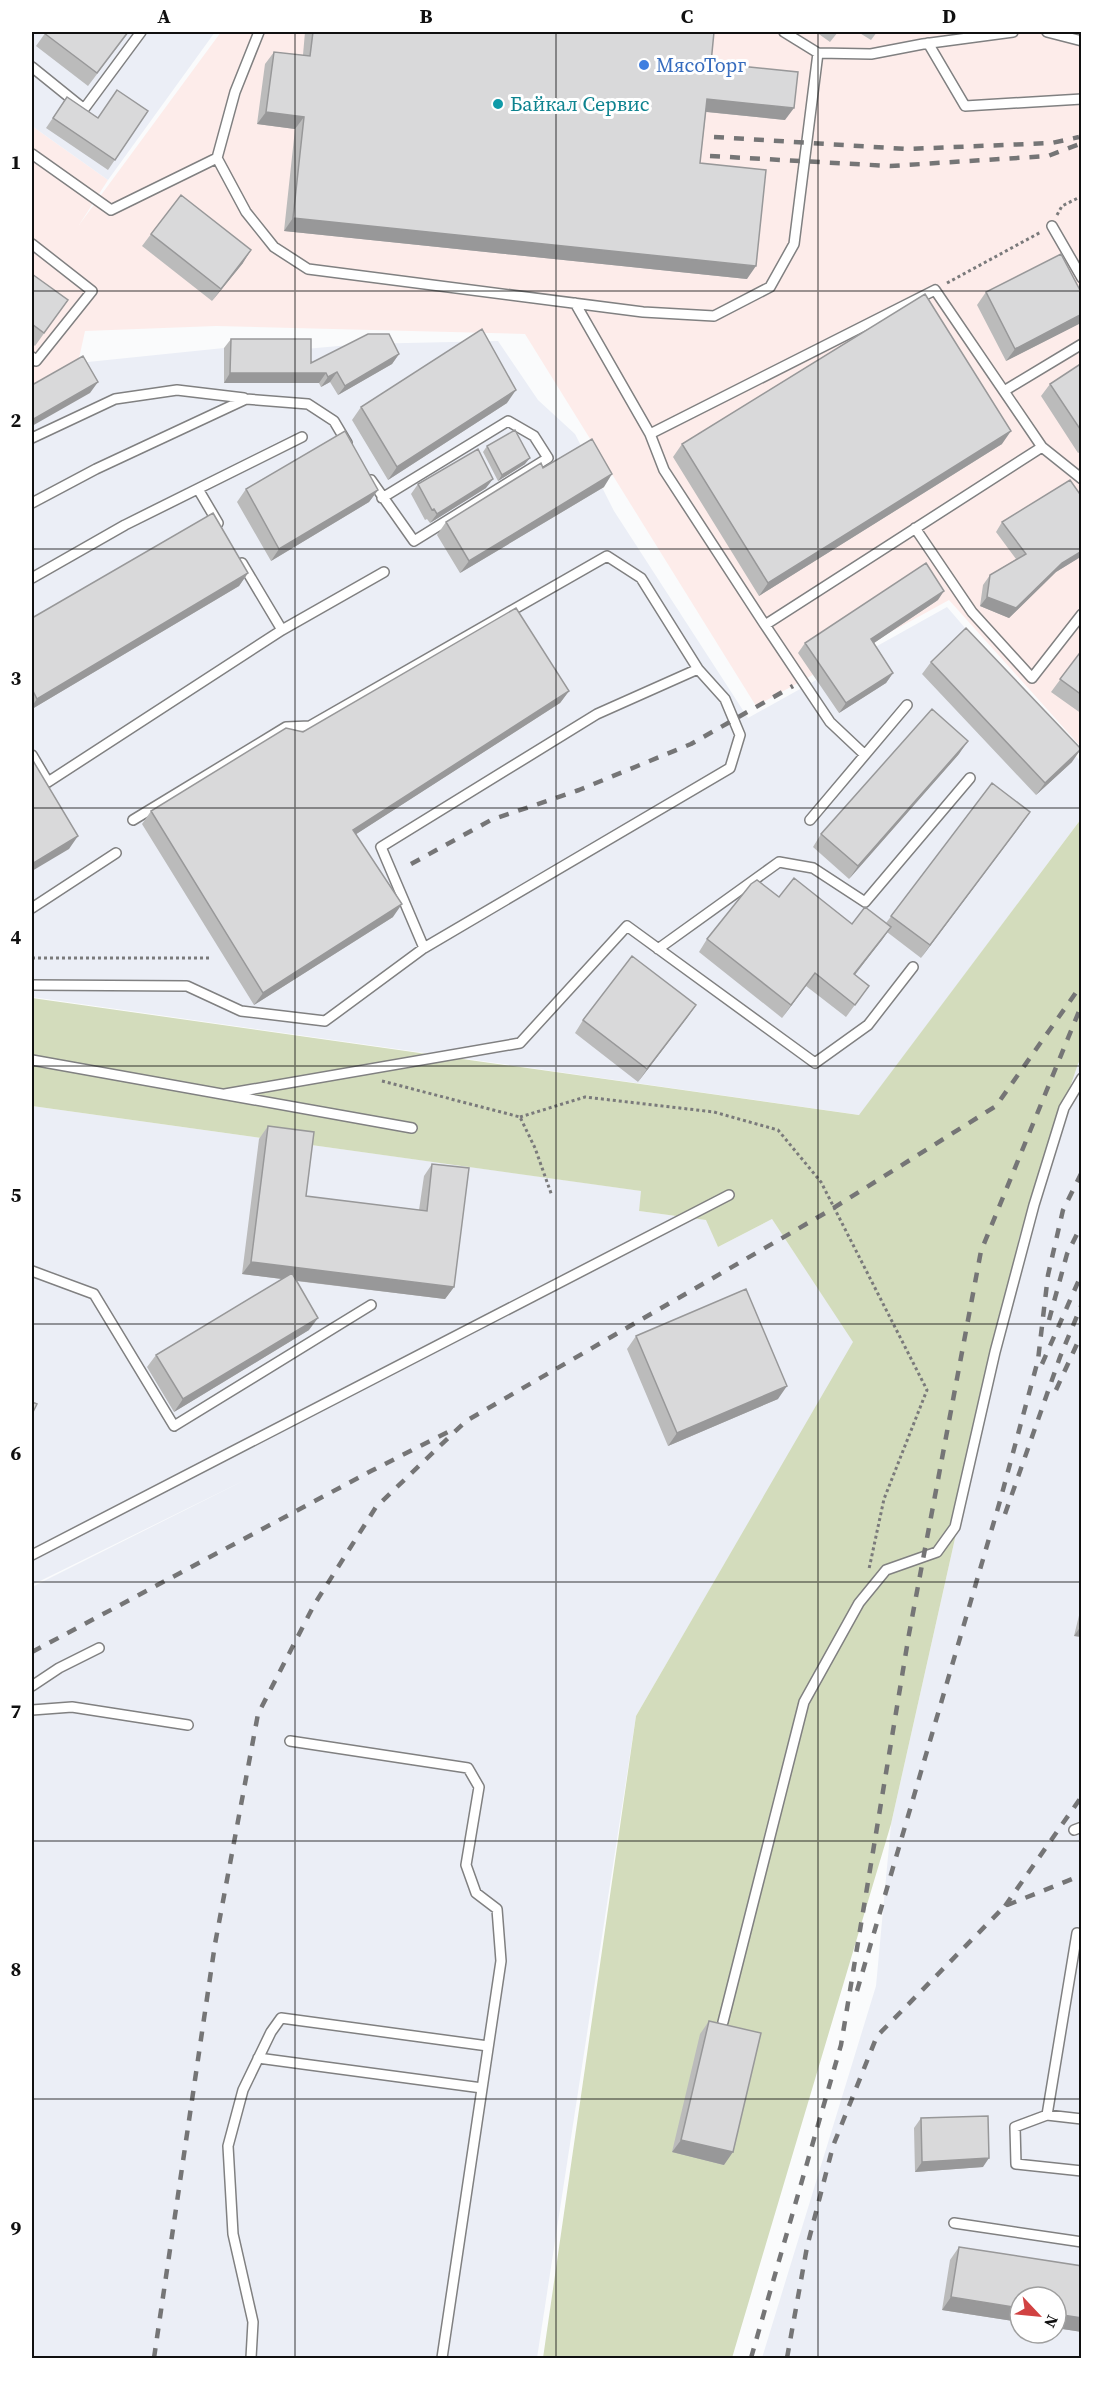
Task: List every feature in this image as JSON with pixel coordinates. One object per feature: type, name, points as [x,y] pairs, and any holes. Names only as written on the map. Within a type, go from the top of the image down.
[{"type":"lane","points":[[32,67],[84,109],[141,32]]},
{"type":"lane","points":[[259,32],[235,92],[217,158],[246,212],[274,247],[308,268],[643,312],[714,316],[770,287],[794,244],[818,53]]},
{"type":"lane","points":[[784,32],[818,53],[871,54],[928,43],[1013,32]]},
{"type":"lane","points":[[1047,32],[1082,41]]},
{"type":"lane","points":[[928,43],[965,106],[1082,99]]},
{"type":"lane","points":[[32,154],[111,210],[217,158]]},
{"type":"lane","points":[[1052,226],[1082,278]]},
{"type":"lane","points":[[32,244],[92,291],[36,361],[32,357]]},
{"type":"lane","points":[[650,434],[934,290],[1042,447],[1082,479]]},
{"type":"lane","points":[[575,303],[650,434],[664,470],[830,722],[865,755]]},
{"type":"lane","points":[[1004,391],[1082,344]]},
{"type":"lane","points":[[32,438],[115,399],[177,390],[308,404],[334,421],[352,450]]},
{"type":"lane","points":[[32,503],[246,399]]},
{"type":"lane","points":[[364,469],[382,498],[414,541],[548,458],[534,436],[508,421],[473,449],[382,498]]},
{"type":"lane","points":[[32,578],[125,525],[302,437]]},
{"type":"lane","points":[[765,625],[1042,447]]},
{"type":"lane","points":[[490,481],[495,490]]},
{"type":"lane","points":[[198,489],[222,529]]},
{"type":"lane","points":[[915,528],[972,612],[1032,678],[1082,614]]},
{"type":"lane","points":[[234,549],[282,630]]},
{"type":"lane","points":[[32,985],[187,986],[241,1011],[325,1020],[424,948],[729,768],[740,735],[725,699],[698,669],[641,578],[607,556],[310,726],[286,727],[133,820]]},
{"type":"lane","points":[[32,755],[48,782],[282,630],[384,572]]},
{"type":"lane","points":[[424,948],[381,847],[597,714],[698,669]]},
{"type":"lane","points":[[810,820],[907,705]]},
{"type":"lane","points":[[658,949],[779,862],[813,868],[864,902],[970,778]]},
{"type":"lane","points":[[32,908],[116,854]]},
{"type":"lane","points":[[225,1094],[520,1042],[627,926],[814,1063],[868,1025],[913,967]]},
{"type":"lane","points":[[32,1060],[412,1128]]},
{"type":"lane","points":[[723,2022],[804,1702],[859,1603],[886,1570],[937,1552],[955,1527],[995,1352],[1034,1205],[1064,1108],[1082,1078]]},
{"type":"lane","points":[[32,1555],[729,1195]]},
{"type":"lane","points":[[32,1271],[94,1294],[174,1426],[371,1305]]},
{"type":"lane","points":[[32,1686],[59,1668],[99,1648]]},
{"type":"lane","points":[[32,1710],[72,1707],[188,1725]]},
{"type":"lane","points":[[290,1741],[468,1768],[480,1787],[466,1865],[476,1893],[497,1909],[501,1961],[442,2358]]},
{"type":"lane","points":[[1047,2115],[1077,1933]]},
{"type":"lane","points":[[251,2358],[253,2322],[233,2234],[228,2146],[243,2090],[271,2032],[281,2018],[488,2046]]},
{"type":"lane","points":[[258,2058],[482,2088]]},
{"type":"lane","points":[[1082,2120],[1047,2115],[1015,2127],[1016,2164],[1082,2171]]},
{"type":"lane","points":[[954,2223],[1082,2242]]},
{"type":"path","points":[[934,290],[1052,226],[1062,206],[1082,196]]},
{"type":"path","points":[[32,958],[212,958]]},
{"type":"path","points":[[371,1078],[520,1117],[585,1097],[714,1112],[778,1130],[821,1182],[927,1390],[884,1499],[866,1580]]},
{"type":"path","points":[[520,1117],[535,1148],[552,1196]]},
{"type":"shaded area","points":[[32,32],[215,32],[108,180],[32,126]]},
{"type":"shaded area","points":[[221,32],[1081,32],[1081,747],[949,600],[756,706],[525,334],[216,326],[85,331],[78,363],[32,390],[32,126],[108,180],[79,225]]},
{"type":"shaded area","points":[[498,341],[538,400],[575,434],[614,511],[748,718],[947,607],[1081,762],[1081,819],[860,1115],[32,997],[32,391],[78,363],[224,348],[305,349],[361,344]]},
{"type":"shaded area","points":[[1081,1058],[1081,2358],[762,2358],[876,1986],[891,1824],[995,1360],[1019,1238]]},
{"type":"shaded area","points":[[32,1106],[642,1191],[639,1211],[707,1220],[718,1247],[772,1219],[854,1342],[636,1716],[537,2358],[32,2358],[32,1587],[247,1479],[32,1585]]},
{"type":"green space","points":[[1081,819],[1081,1058],[1019,1238],[995,1360],[891,1824],[732,2358],[543,2358],[636,1716],[853,1342],[772,1219],[718,1247],[706,1220],[639,1211],[641,1191],[32,1106],[32,998],[859,1115]]},
{"type":"building","points":[[128,32],[97,73],[44,33]]},
{"type":"building","name":"Байкал Сервис","points":[[313,32],[714,32],[711,63],[798,72],[794,108],[707,99],[700,163],[766,170],[756,266],[293,218],[304,117],[266,112],[274,52],[310,56]]},
{"type":"building","points":[[117,90],[148,111],[115,160],[53,118],[67,97],[98,118]]},
{"type":"building","points":[[181,195],[251,250],[221,289],[151,234]]},
{"type":"building","points":[[1061,254],[1082,294],[1082,314],[1015,349],[986,292]]},
{"type":"building","points":[[32,274],[68,300],[44,333],[32,324]]},
{"type":"building","points":[[925,294],[1011,431],[768,583],[682,444]]},
{"type":"building","points":[[482,329],[516,390],[397,467],[361,407]]},
{"type":"building","points":[[368,334],[389,334],[399,354],[345,386],[337,372],[328,377],[326,373],[230,373],[231,339],[311,339],[311,363]]},
{"type":"building","points":[[83,356],[98,382],[32,420],[32,385]]},
{"type":"building","points":[[1082,363],[1082,432],[1050,384]]},
{"type":"building","points":[[515,430],[530,458],[502,475],[487,446]]},
{"type":"building","points":[[345,431],[378,490],[279,549],[246,489]]},
{"type":"building","points":[[592,439],[612,474],[469,561],[446,522],[541,463],[543,468]]},
{"type":"building","points":[[478,449],[493,479],[437,514],[434,509],[432,510],[418,484]]},
{"type":"building","points":[[1070,480],[1082,497],[1082,551],[1062,563],[1016,608],[987,597],[990,575],[1026,554],[1002,522]]},
{"type":"building","points":[[213,513],[248,573],[37,699],[32,689],[32,618]]},
{"type":"building","points":[[926,563],[944,591],[871,639],[893,673],[846,703],[805,643]]},
{"type":"building","points":[[516,608],[569,691],[353,830],[402,904],[263,993],[151,811],[286,728],[303,732]]},
{"type":"building","points":[[966,628],[1081,749],[1045,783],[931,662]]},
{"type":"building","points":[[1082,650],[1082,695],[1060,679]]},
{"type":"building","points":[[932,709],[968,741],[858,866],[821,834]]},
{"type":"building","points":[[32,759],[78,836],[32,864]]},
{"type":"building","points":[[992,783],[1030,812],[930,945],[891,916]]},
{"type":"building","points":[[794,878],[852,924],[865,907],[891,927],[854,974],[869,986],[855,1005],[815,973],[791,1005],[707,939],[751,884],[757,880],[779,897]]},
{"type":"building","points":[[632,956],[696,1005],[647,1069],[583,1020]]},
{"type":"building","points":[[268,1126],[314,1132],[306,1196],[427,1211],[432,1164],[469,1168],[454,1287],[251,1262]]},
{"type":"building","points":[[292,1273],[318,1318],[183,1399],[156,1355]]},
{"type":"building","points":[[746,1289],[787,1386],[677,1433],[636,1336]]},
{"type":"building","points":[[32,1402],[37,1404],[32,1414]]},
{"type":"building","points":[[709,2021],[761,2033],[733,2152],[681,2140]]},
{"type":"building","points":[[988,2116],[989,2158],[922,2162],[921,2118]]},
{"type":"building","points":[[959,2247],[1082,2266],[1082,2318],[1068,2316],[1068,2285],[1008,2285],[1008,2306],[951,2297]]},
{"type":"railway","points":[[714,137],[907,149],[1052,143],[1079,137]]},
{"type":"railway","points":[[710,156],[890,166],[1048,156],[1082,143]]},
{"type":"railway","points":[[411,864],[491,820],[579,790],[691,744],[793,686]]},
{"type":"railway","points":[[154,2358],[215,1944],[258,1714],[314,1605],[376,1507],[466,1421],[827,1212],[996,1106],[1082,984]]},
{"type":"railway","points":[[751,2358],[841,2045],[909,1634],[981,1251],[1082,1004]]},
{"type":"railway","points":[[857,1991],[1000,1501],[1038,1360],[1048,1275],[1063,1210],[1082,1172]]},
{"type":"railway","points":[[1049,1320],[1067,1254],[1082,1224]]},
{"type":"railway","points":[[1042,1364],[1082,1273]]},
{"type":"railway","points":[[1005,1514],[1060,1357],[1082,1304]]},
{"type":"railway","points":[[1056,1390],[1082,1333]]},
{"type":"railway","points":[[32,1652],[448,1432]]},
{"type":"railway","points":[[1005,1906],[1082,1796]]},
{"type":"railway","points":[[787,2358],[807,2247],[833,2146],[877,2036],[1005,1906],[1082,1875]]},
{"type":"place","name":"МясоТорг","points":[[644,65]]},
{"type":"place","name":"Байкал Сервис","points":[[498,104]]}]
